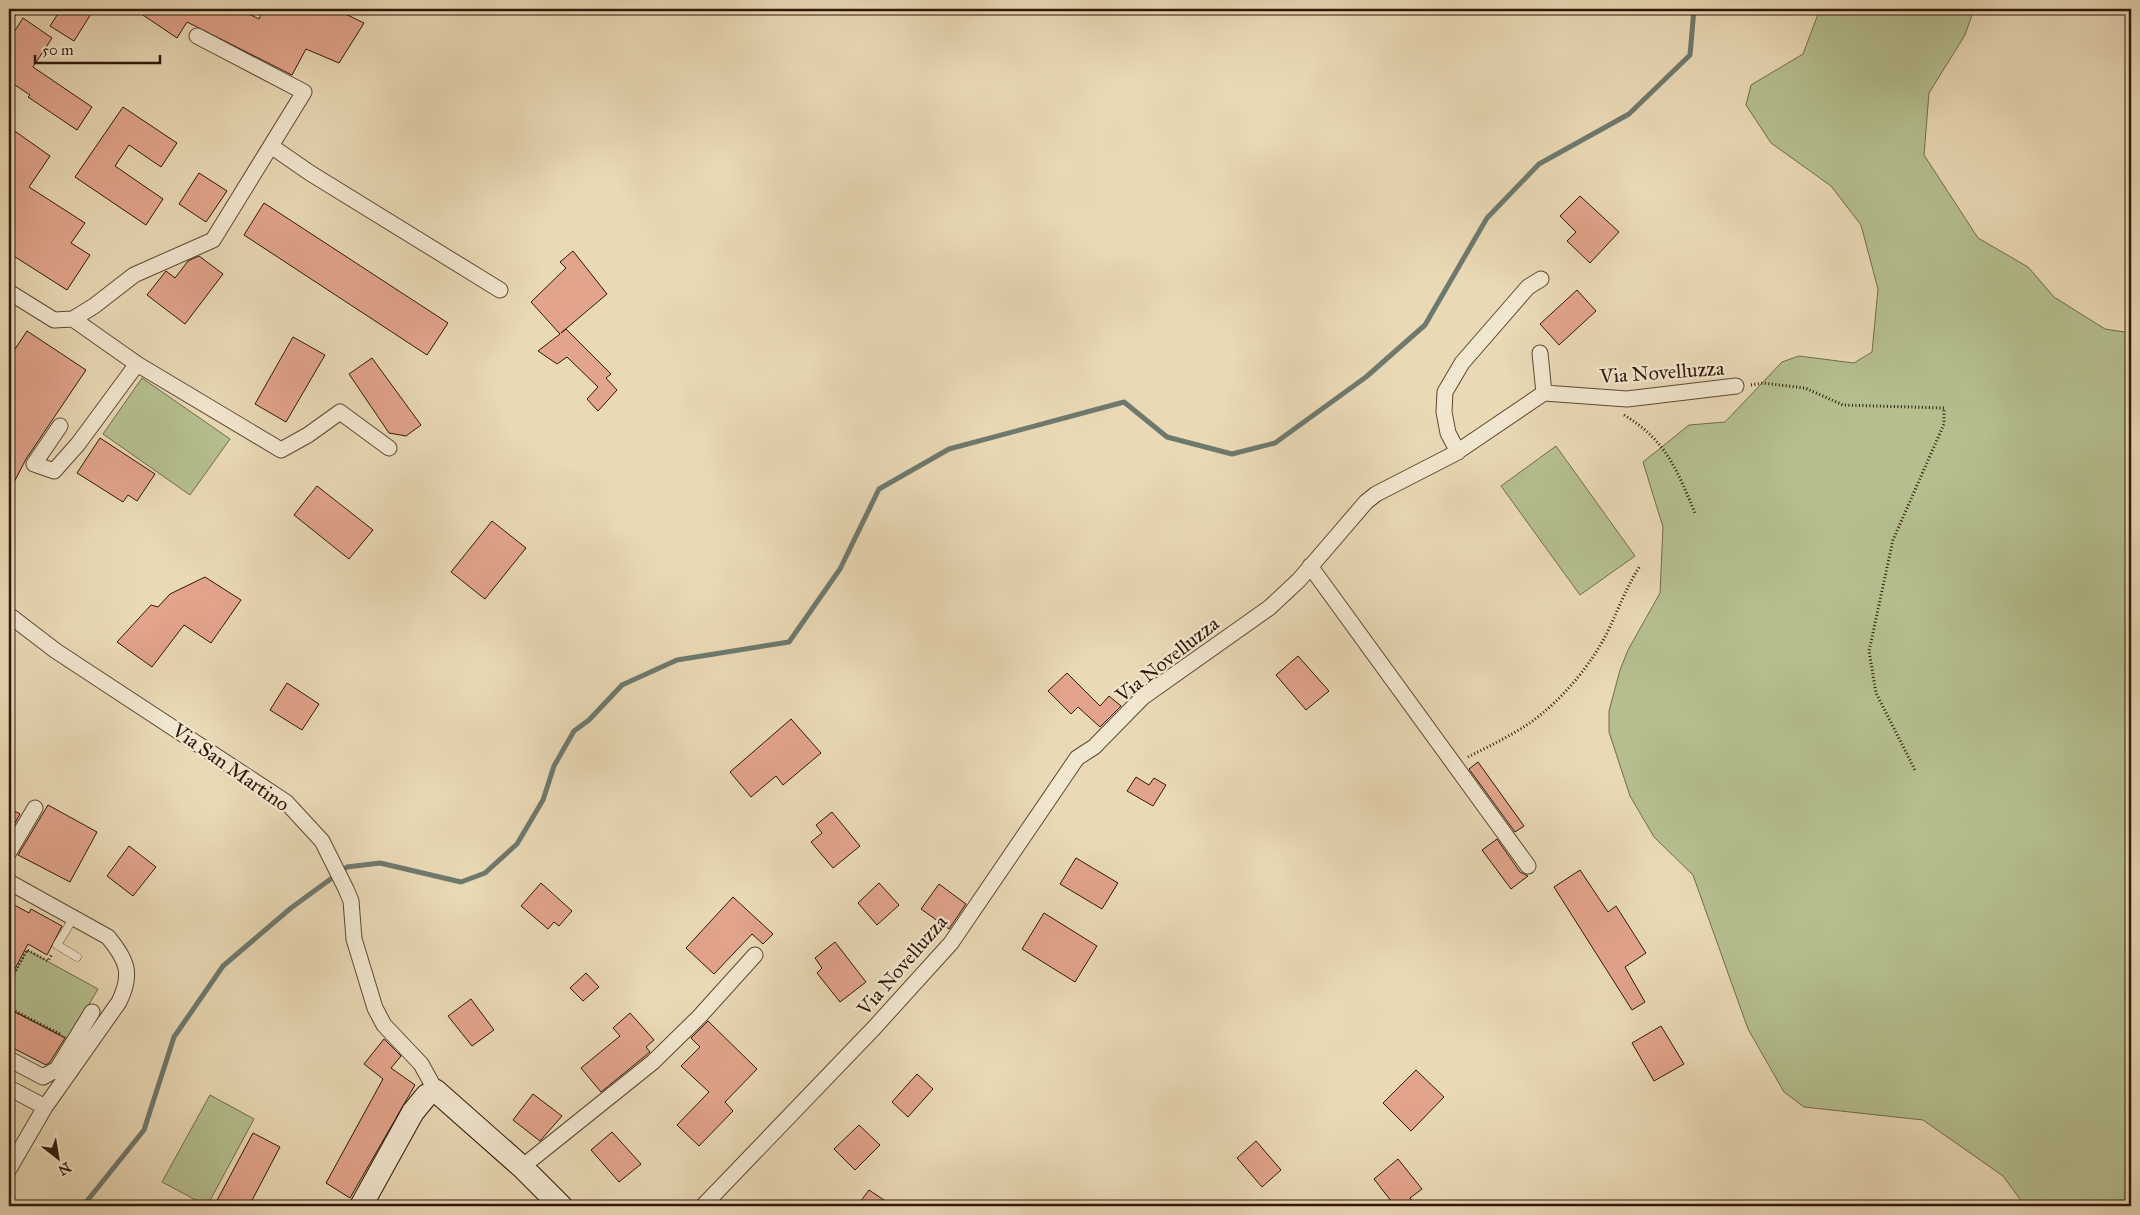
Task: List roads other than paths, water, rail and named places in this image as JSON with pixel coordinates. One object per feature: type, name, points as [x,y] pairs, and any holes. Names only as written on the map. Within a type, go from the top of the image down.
[{"type":"street","points":[[9,292],[54,320],[73,319],[94,306],[134,275],[213,240],[304,92],[197,36]]},
{"type":"street","points":[[271,146],[310,174],[500,290]]},
{"type":"street","points":[[1458,452],[1448,432],[1445,392],[1462,363],[1528,287],[1541,279]]},
{"type":"street","points":[[73,319],[137,364],[282,450],[308,435],[340,412],[389,448]]},
{"type":"street","points":[[1540,353],[1544,393]]},
{"type":"street","points":[[60,426],[34,464],[54,471],[78,444],[137,364]]},
{"type":"street","name":"Via Novelluzza","points":[[703,1206],[874,1028],[951,943],[1077,758],[1094,747],[1143,697],[1269,608],[1310,566],[1366,502],[1376,494],[1458,452],[1544,393],[1627,399],[1736,386]]},
{"type":"street","points":[[1310,566],[1528,866]]},
{"type":"street","name":"Via San Martino","points":[[9,616],[56,651],[286,802],[322,841],[351,901],[354,939],[375,1008],[384,1025],[421,1064],[436,1091],[522,1166],[561,1206]]},
{"type":"street","points":[[9,852],[35,808]]},
{"type":"street","points":[[9,882],[108,937],[119,951],[127,968],[126,987],[119,1002],[45,1107],[9,1169]]},
{"type":"street","points":[[522,1166],[653,1062],[699,1017],[755,955]]},
{"type":"street","points":[[9,1059],[43,1078],[57,1069],[92,1012]]},
{"type":"street","points":[[9,1088],[45,1107]]},
{"type":"street","points":[[362,1206],[413,1112],[427,1095],[436,1091]]},
{"type":"lane","points":[[74,917],[57,945],[78,957]]},
{"type":"waterway","points":[[83,1206],[144,1130],[174,1037],[223,966],[291,908],[347,867],[380,863],[461,882],[485,873],[517,844],[543,800],[554,766],[574,731],[589,720],[622,685],[677,660],[789,642],[840,569],[879,489],[949,449],[1124,402],[1167,437],[1232,454],[1275,443],[1366,377],[1425,325],[1487,218],[1539,164],[1629,114],[1690,55],[1694,9]]}]
